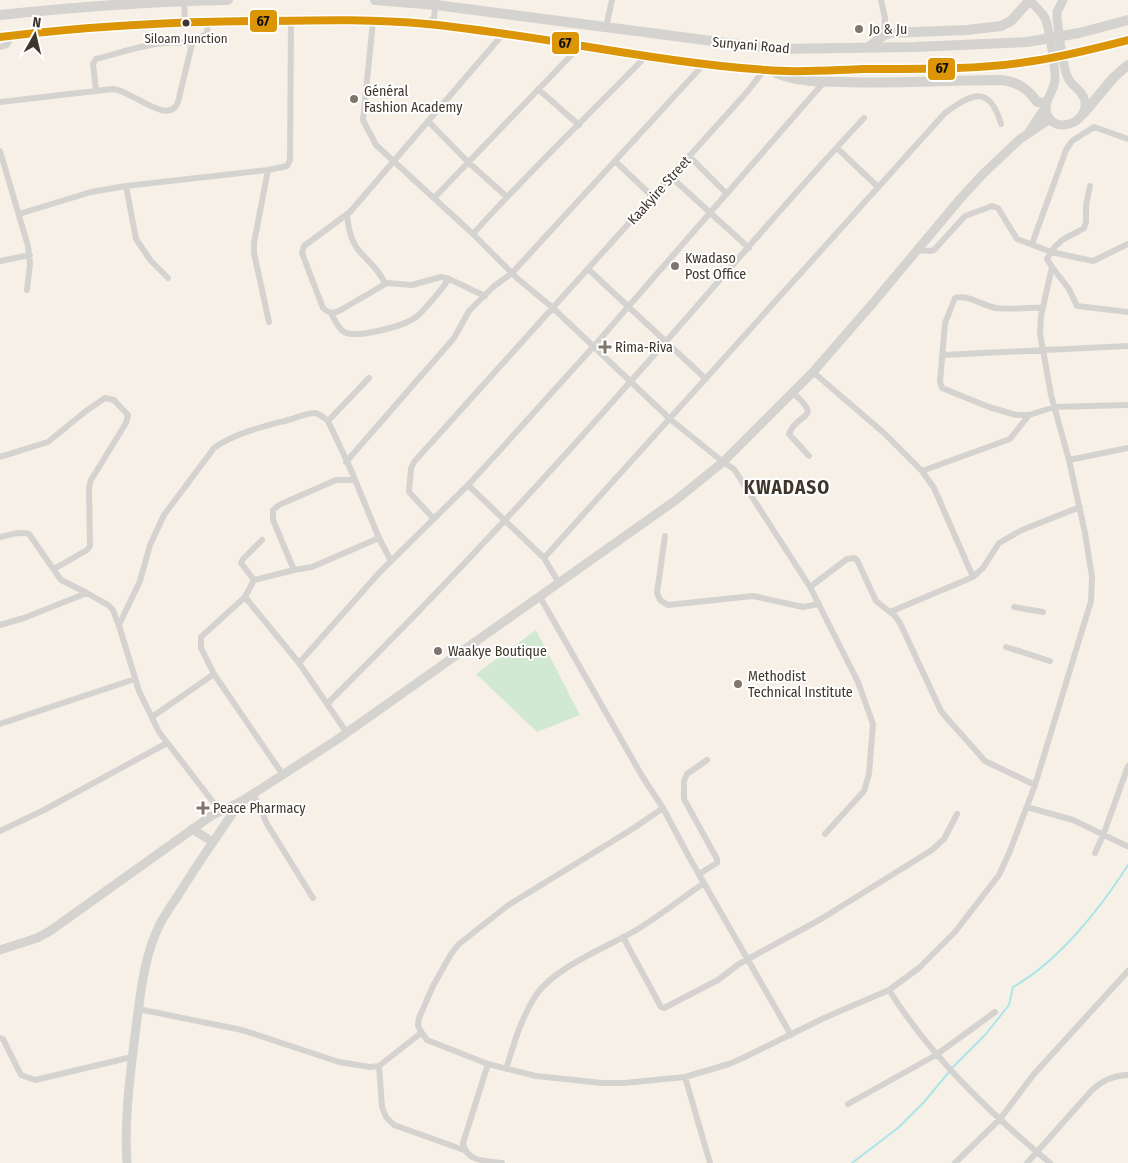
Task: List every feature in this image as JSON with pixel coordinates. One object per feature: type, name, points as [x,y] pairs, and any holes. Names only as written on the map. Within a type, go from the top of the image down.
[{"type":"main road","points":[[0,15],[64,8],[184,0],[228,0]]},
{"type":"main road","name":"Sunyani Road","points":[[375,0],[436,2],[766,49],[914,47],[1027,42],[1079,33],[1128,20]]},
{"type":"main road","points":[[869,47],[884,35],[899,31],[967,30],[1001,26],[1011,21],[1030,0]]},
{"type":"main road","points":[[0,36],[125,24],[185,21],[291,20],[425,24],[704,64],[767,71],[991,65],[1033,61],[1128,40]]},
{"type":"main road","points":[[1084,113],[1113,78],[1128,65]]},
{"type":"main road","points":[[767,71],[790,78],[824,82],[885,84],[1002,80],[1018,84],[1027,90],[1037,102],[1046,105]]},
{"type":"street","points":[[184,0],[185,21]]},
{"type":"street","points":[[606,27],[612,0]]},
{"type":"street","points":[[881,0],[885,18],[884,35]]},
{"type":"street","points":[[1027,134],[1046,105],[1055,78],[1048,25],[1042,13],[1030,0]]},
{"type":"street","points":[[1046,105],[1047,115],[1050,120],[1059,124],[1069,124],[1078,120],[1084,113],[1084,98],[1067,76],[1057,18],[1057,12],[1063,0]]},
{"type":"street","points":[[425,24],[434,18],[436,2]]},
{"type":"street","points":[[19,214],[91,192],[126,186],[285,168],[290,160],[291,20]]},
{"type":"street","points":[[0,102],[118,89],[159,110],[166,112],[172,110],[176,108],[178,102],[192,44],[207,33],[208,21]]},
{"type":"street","points":[[373,22],[363,120],[372,140],[670,419],[734,469],[810,587],[858,682],[873,724],[869,774],[864,791],[825,834]]},
{"type":"street","points":[[449,279],[427,307],[414,318],[398,326],[359,334],[346,333],[339,328],[331,313],[323,308],[302,253],[304,246],[347,214],[503,34]]},
{"type":"street","points":[[0,47],[7,45],[12,35]]},
{"type":"street","points":[[96,91],[93,64],[96,59],[155,44],[177,41],[192,44]]},
{"type":"street","points":[[434,198],[581,45]]},
{"type":"street","points":[[473,234],[506,196],[579,125],[646,55]]},
{"type":"street","points":[[346,462],[454,338],[469,311],[493,287],[512,273],[704,64]]},
{"type":"street","name":"Kaakyire Street","points":[[434,519],[410,492],[411,468],[414,462],[767,71]]},
{"type":"street","points":[[299,663],[391,561],[468,485],[594,346],[824,82]]},
{"type":"street","points":[[538,89],[579,125]]},
{"type":"street","points":[[544,558],[946,113],[973,96],[985,97],[997,110],[1001,124]]},
{"type":"street","points":[[327,704],[400,632],[505,520],[631,382],[864,118]]},
{"type":"street","points":[[0,950],[37,938],[50,931],[220,810],[242,801],[346,733],[676,500],[723,462],[813,372],[983,174],[1027,134],[1050,120]]},
{"type":"street","points":[[428,122],[506,196]]},
{"type":"street","points":[[1032,244],[1068,145],[1094,127],[1128,139]]},
{"type":"street","points":[[837,148],[878,187]]},
{"type":"street","points":[[0,151],[30,255],[28,290]]},
{"type":"street","points":[[689,156],[727,194]]},
{"type":"street","points":[[615,161],[653,197]]},
{"type":"street","points":[[268,170],[254,248],[269,322]]},
{"type":"street","points":[[671,177],[749,248]]},
{"type":"street","points":[[126,186],[136,239],[151,261],[168,278]]},
{"type":"street","points":[[1090,186],[1084,228],[1057,243],[1047,259],[1069,289],[1077,306],[1128,312]]},
{"type":"street","points":[[918,250],[930,252],[934,250],[965,216],[990,206],[998,208],[1017,239],[1051,252],[1093,261],[1128,244]]},
{"type":"street","points":[[347,214],[353,240],[359,251],[375,267],[385,283]]},
{"type":"street","points":[[0,261],[30,255]]},
{"type":"street","points":[[663,808],[634,828],[507,906],[459,944],[437,978],[419,1018],[418,1025],[421,1033],[427,1040],[488,1064],[536,1076],[604,1083],[624,1083],[684,1076],[729,1064],[889,990],[919,968],[950,938],[991,886],[1005,863],[1035,785],[1091,601],[1092,577],[1080,507],[1054,407],[1040,333],[1043,308],[1052,267]]},
{"type":"street","points":[[588,269],[706,379]]},
{"type":"street","points":[[331,313],[339,311],[385,283],[412,285],[441,277],[485,296]]},
{"type":"street","points":[[1043,308],[997,308],[960,296],[955,298],[945,323],[940,382],[942,388],[1009,413],[1029,415],[1054,407],[1128,405]]},
{"type":"street","points":[[943,355],[1128,346]]},
{"type":"street","points":[[813,372],[884,433],[922,471],[934,488],[972,577]]},
{"type":"street","points":[[328,421],[370,378]]},
{"type":"street","points":[[792,392],[806,404],[808,409],[807,414],[789,434],[809,456]]},
{"type":"street","points":[[0,457],[48,442],[103,399],[114,400],[128,415],[126,423],[91,480],[89,487],[90,546],[87,550],[54,569]]},
{"type":"street","points":[[119,625],[140,581],[150,545],[164,515],[214,448],[224,441],[242,434],[300,416],[314,413],[328,421],[379,538],[391,561]]},
{"type":"street","points":[[922,471],[1005,442],[1013,436],[1029,415]]},
{"type":"street","points":[[1069,460],[1128,448]]},
{"type":"street","points":[[294,570],[273,520],[273,510],[279,504],[336,480],[355,480]]},
{"type":"street","points":[[468,485],[544,558],[559,583]]},
{"type":"street","points":[[890,612],[972,577],[983,568],[999,543],[1022,530],[1080,507]]},
{"type":"street","points":[[0,537],[23,532],[29,534],[64,582],[87,592],[110,607],[119,625],[135,679],[159,732],[220,810]]},
{"type":"street","points":[[665,536],[657,593],[660,600],[668,605],[753,596],[800,607],[819,604]]},
{"type":"street","points":[[283,775],[214,674],[201,648],[202,636],[245,597],[254,580],[319,565],[379,538]]},
{"type":"street","points":[[254,580],[241,564],[243,559],[262,540]]},
{"type":"street","points":[[810,587],[847,559],[854,558],[857,560],[876,600],[900,623],[941,711],[985,761],[1035,785]]},
{"type":"street","points":[[0,625],[43,611],[87,592]]},
{"type":"street","points":[[245,597],[299,663],[346,733]]},
{"type":"street","points":[[540,597],[642,776],[663,808],[791,1035]]},
{"type":"street","points":[[1014,608],[1043,612]]},
{"type":"street","points":[[1006,647],[1050,661]]},
{"type":"street","points":[[152,717],[214,674]]},
{"type":"street","points":[[0,724],[135,679]]},
{"type":"street","points":[[0,830],[44,810],[167,743]]},
{"type":"street","points":[[699,874],[717,863],[717,859],[684,799],[684,781],[687,774],[707,760]]},
{"type":"street","points":[[1095,853],[1104,834],[1128,766]]},
{"type":"street","points":[[253,793],[268,824],[313,898]]},
{"type":"street","points":[[127,1163],[126,1114],[138,1009],[147,961],[160,925],[213,842],[242,801]]},
{"type":"street","points":[[1027,807],[1073,820],[1127,846]]},
{"type":"street","points":[[622,937],[659,1005],[663,1008],[718,980],[739,964],[821,920],[932,850],[944,839],[957,814]]},
{"type":"street","points":[[192,829],[213,842]]},
{"type":"street","points":[[506,1069],[520,1027],[537,994],[548,983],[570,966],[622,937],[704,883]]},
{"type":"street","points":[[955,1163],[1000,1119],[1034,1074],[1127,973]]},
{"type":"street","points":[[889,990],[902,1011],[936,1055],[1000,1119],[1050,1163]]},
{"type":"street","points":[[138,1009],[242,1030],[339,1062],[370,1067],[379,1066],[421,1033]]},
{"type":"street","points":[[848,1104],[936,1055],[995,1012]]},
{"type":"street","points":[[0,1038],[3,1039],[21,1075],[35,1080],[132,1057]]},
{"type":"street","points":[[488,1064],[463,1143],[464,1150],[468,1155],[478,1159],[502,1163]]},
{"type":"street","points":[[379,1066],[382,1107],[386,1117],[394,1124],[464,1150]]},
{"type":"street","points":[[1027,1163],[1100,1083],[1121,1075],[1128,1075]]},
{"type":"street","points":[[684,1076],[710,1163]]},
{"type":"green space","points":[[536,630],[580,715],[537,732],[476,674]]},
{"type":"waterway","points":[[952,1068],[985,1035],[1009,1005],[1013,987],[1030,976],[1062,949],[1105,899],[1128,865]]},
{"type":"waterway","points":[[852,1163],[898,1128],[924,1102],[949,1072]]},
{"type":"transit line","name":"67","points":[[0,37],[102,27],[170,23],[311,20],[389,21],[469,29],[681,61],[790,71],[991,66],[1057,57],[1128,40]]},
{"type":"place","name":"Siloam Junction","points":[[186,23]]},
{"type":"place","name":"Jo & Ju","points":[[859,29]]},
{"type":"place","name":"Général Fashion Academy","points":[[354,99]]},
{"type":"place","name":"Kwadaso Post Office","points":[[675,266]]},
{"type":"place","name":"Rima-Riva","points":[[605,347]]},
{"type":"place","name":"Waakye Boutique","points":[[438,651]]},
{"type":"place","name":"Methodist Technical Institute","points":[[738,684]]},
{"type":"place","name":"Peace Pharmacy","points":[[203,808]]},
{"type":"district","name":"KWADASO","points":[[787,487]]}]
